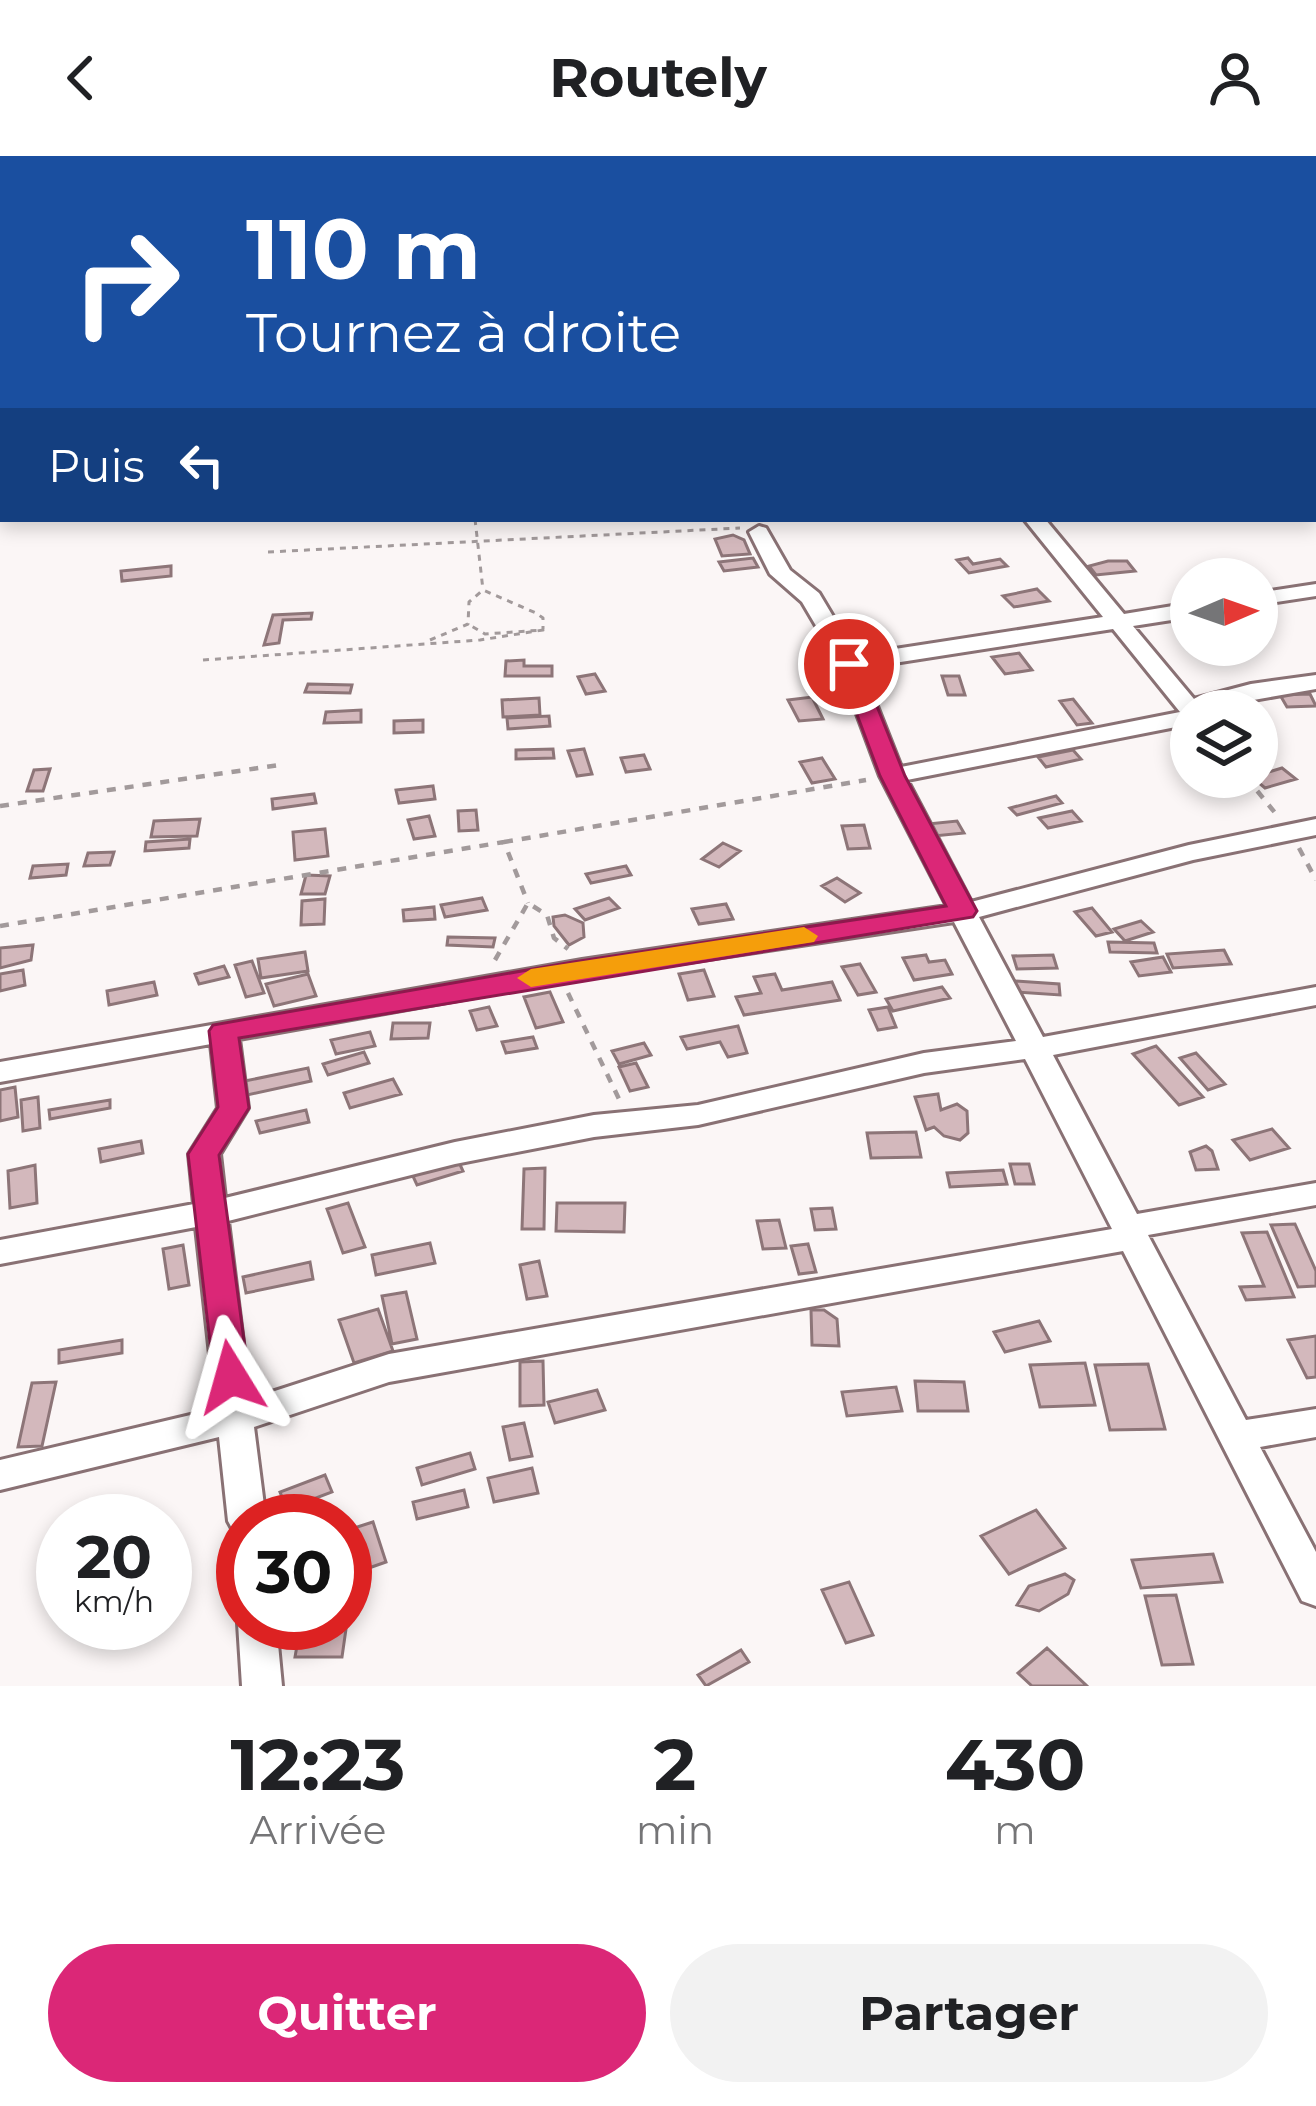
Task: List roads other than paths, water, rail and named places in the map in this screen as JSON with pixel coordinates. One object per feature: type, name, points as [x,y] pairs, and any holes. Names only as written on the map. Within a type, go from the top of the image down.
[{"type":"street","points":[[1036,522],[1173,690]]},
{"type":"street","points":[[759,529],[781,574],[811,598],[849,664],[892,776],[1316,1589]]},
{"type":"street","points":[[1278,596],[1316,590]]},
{"type":"street","points":[[849,664],[1170,613]]},
{"type":"street","points":[[1258,690],[1316,682]]},
{"type":"street","points":[[892,776],[1170,716]]},
{"type":"street","points":[[0,1072],[566,972],[1028,899],[1189,853],[1303,830]]},
{"type":"street","points":[[0,1252],[208,1213],[402,1170],[455,1153],[698,1115],[924,1063],[1034,1048],[1316,996]]},
{"type":"street","points":[[224,1031],[233,1108],[204,1154],[244,1494]]},
{"type":"street","points":[[0,1474],[237,1418],[389,1368],[1316,1194]]},
{"type":"street","points":[[1236,1436],[1316,1423]]},
{"type":"street","points":[[259,1650],[262,1686]]}]
